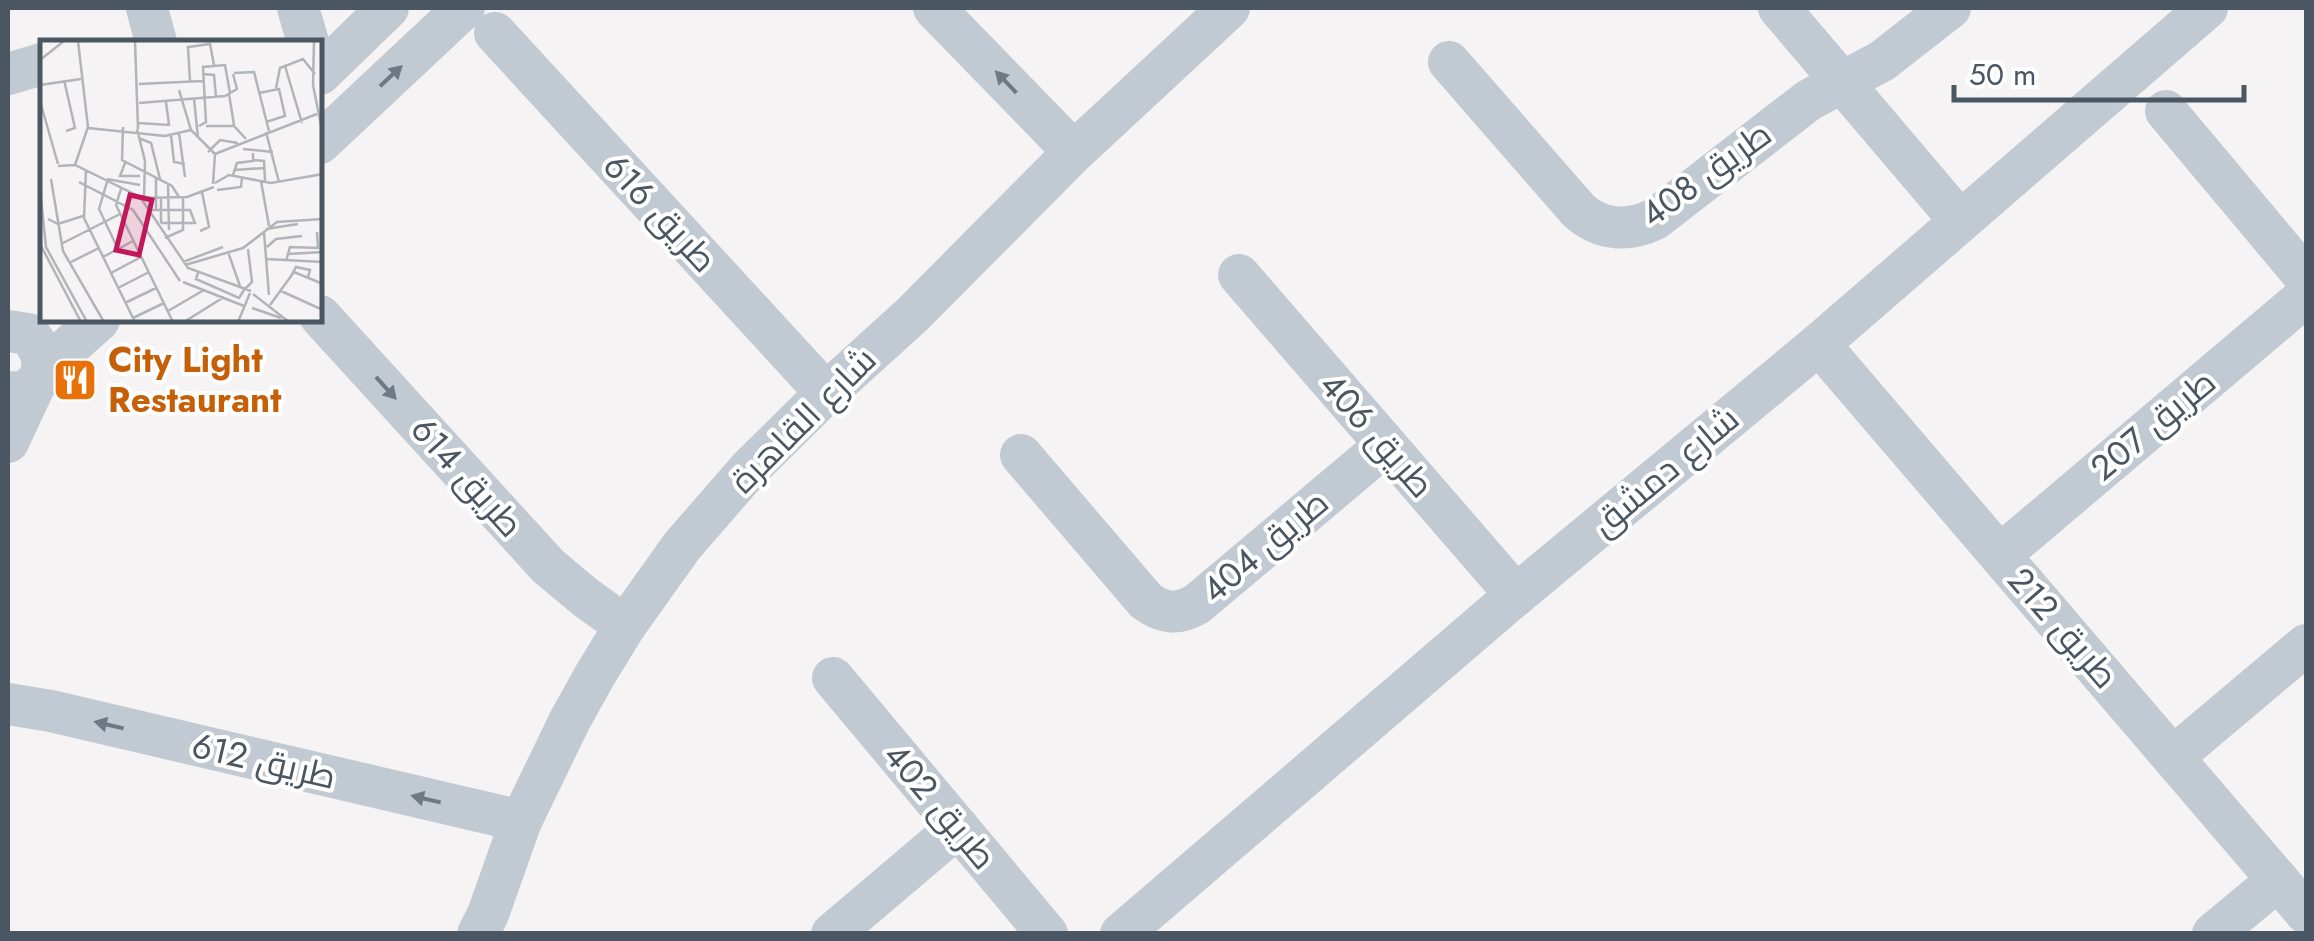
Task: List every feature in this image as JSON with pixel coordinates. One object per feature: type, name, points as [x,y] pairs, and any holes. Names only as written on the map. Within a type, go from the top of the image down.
[{"type":"street","points":[[298,8],[307,40]]},
{"type":"street","points":[[322,72],[388,8]]},
{"type":"street","points":[[934,8],[1074,152]]},
{"type":"street","name":"شارع القاهرة","points":[[485,927],[521,821],[594,674],[682,546],[749,469],[826,393],[912,315],[1074,152],[1229,8]]},
{"type":"street","points":[[1780,8],[1960,221]]},
{"type":"street","name":"طريق 408","points":[[1450,62],[1588,219],[1612,228],[1642,226],[1794,111],[1882,60],[1950,8]]},
{"type":"street","name":"شارع دمشق","points":[[1121,934],[1516,595],[1819,344],[2207,8]]},
{"type":"street","points":[[322,141],[479,20]]},
{"type":"street","name":"طريق 616","points":[[479,20],[826,393]]},
{"type":"street","points":[[8,74],[40,65]]},
{"type":"street","points":[[2166,111],[2306,278]]},
{"type":"street","name":"طريق 406","points":[[1239,275],[1516,595]]},
{"type":"street","name":"طريق 207","points":[[2000,555],[2306,296]]},
{"type":"street","name":"طريق 614","points":[[322,318],[548,566],[625,626]]},
{"type":"street","points":[[8,442],[29,355],[94,322]]},
{"type":"street","name":"طريق 212","points":[[1819,344],[2306,913]]},
{"type":"street","name":"طريق 404","points":[[1021,456],[1146,602],[1171,613],[1197,604],[1386,444]]},
{"type":"street","points":[[2173,757],[2306,644]]},
{"type":"street","name":"طريق 402","points":[[833,678],[1047,934]]},
{"type":"street","name":"طريق 612","points":[[8,704],[521,821]]},
{"type":"street","points":[[832,934],[958,828]]},
{"type":"street","points":[[2214,934],[2278,880]]},
{"type":"place","name":"City Light Restaurant","points":[[75,380]]}]
